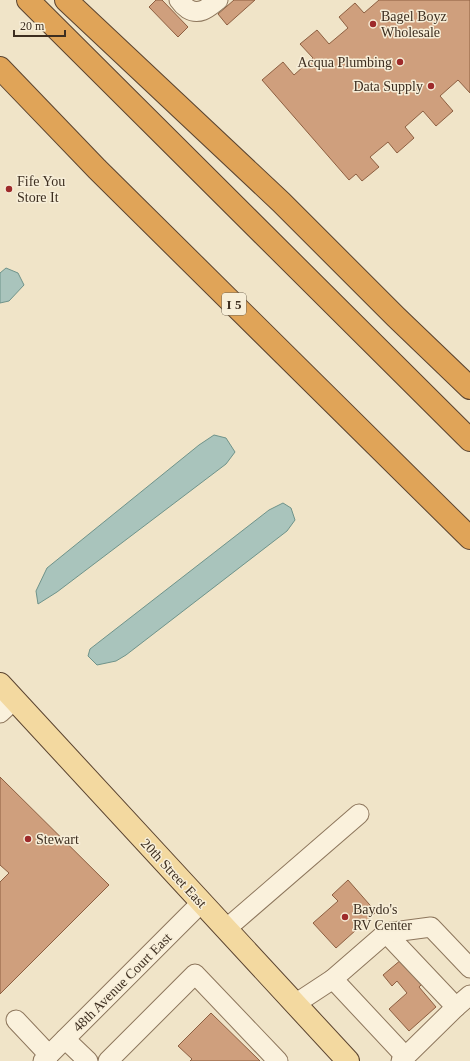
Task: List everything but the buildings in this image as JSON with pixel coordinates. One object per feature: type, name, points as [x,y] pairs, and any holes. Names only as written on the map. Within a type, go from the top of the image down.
[{"type":"highway","points":[[28,0],[470,440]]},
{"type":"highway","points":[[66,0],[280,202],[470,388]]},
{"type":"highway","name":"I 5","points":[[0,68],[97,169],[470,538]]},
{"type":"main road","name":"20th Street East","points":[[0,684],[7,707],[202,903],[295,1004],[341,1059]]},
{"type":"street","points":[[178,0],[188,9],[197,12],[206,10],[218,0]]},
{"type":"street","points":[[226,929],[359,814]]},
{"type":"street","name":"48th Avenue Court East","points":[[46,1058],[202,903]]},
{"type":"street","points":[[295,1004],[333,979],[386,933],[431,927],[470,968]]},
{"type":"street","points":[[333,979],[403,1059],[463,1001],[386,933]]},
{"type":"street","points":[[108,1061],[195,974],[278,1061]]},
{"type":"street","points":[[16,1020],[46,1058]]},
{"type":"street","points":[[65,1039],[88,1061]]},
{"type":"water","points":[[6,268],[18,273],[24,285],[9,301],[0,303],[0,273]]},
{"type":"water","points":[[214,435],[226,438],[235,452],[226,464],[57,592],[38,604],[36,591],[47,568],[199,445]]},
{"type":"water","points":[[283,503],[291,508],[295,520],[287,531],[126,655],[116,661],[97,665],[88,656],[90,649],[269,510]]},
{"type":"place","name":"Bagel Boyz Wholesale","points":[[373,24]]},
{"type":"place","name":"Acqua Plumbing","points":[[400,62]]},
{"type":"place","name":"Data Supply","points":[[431,86]]},
{"type":"place","name":"Fife You Store It","points":[[9,189]]},
{"type":"place","name":"Stewart","points":[[28,839]]},
{"type":"place","name":"Baydo's RV Center","points":[[345,917]]}]
